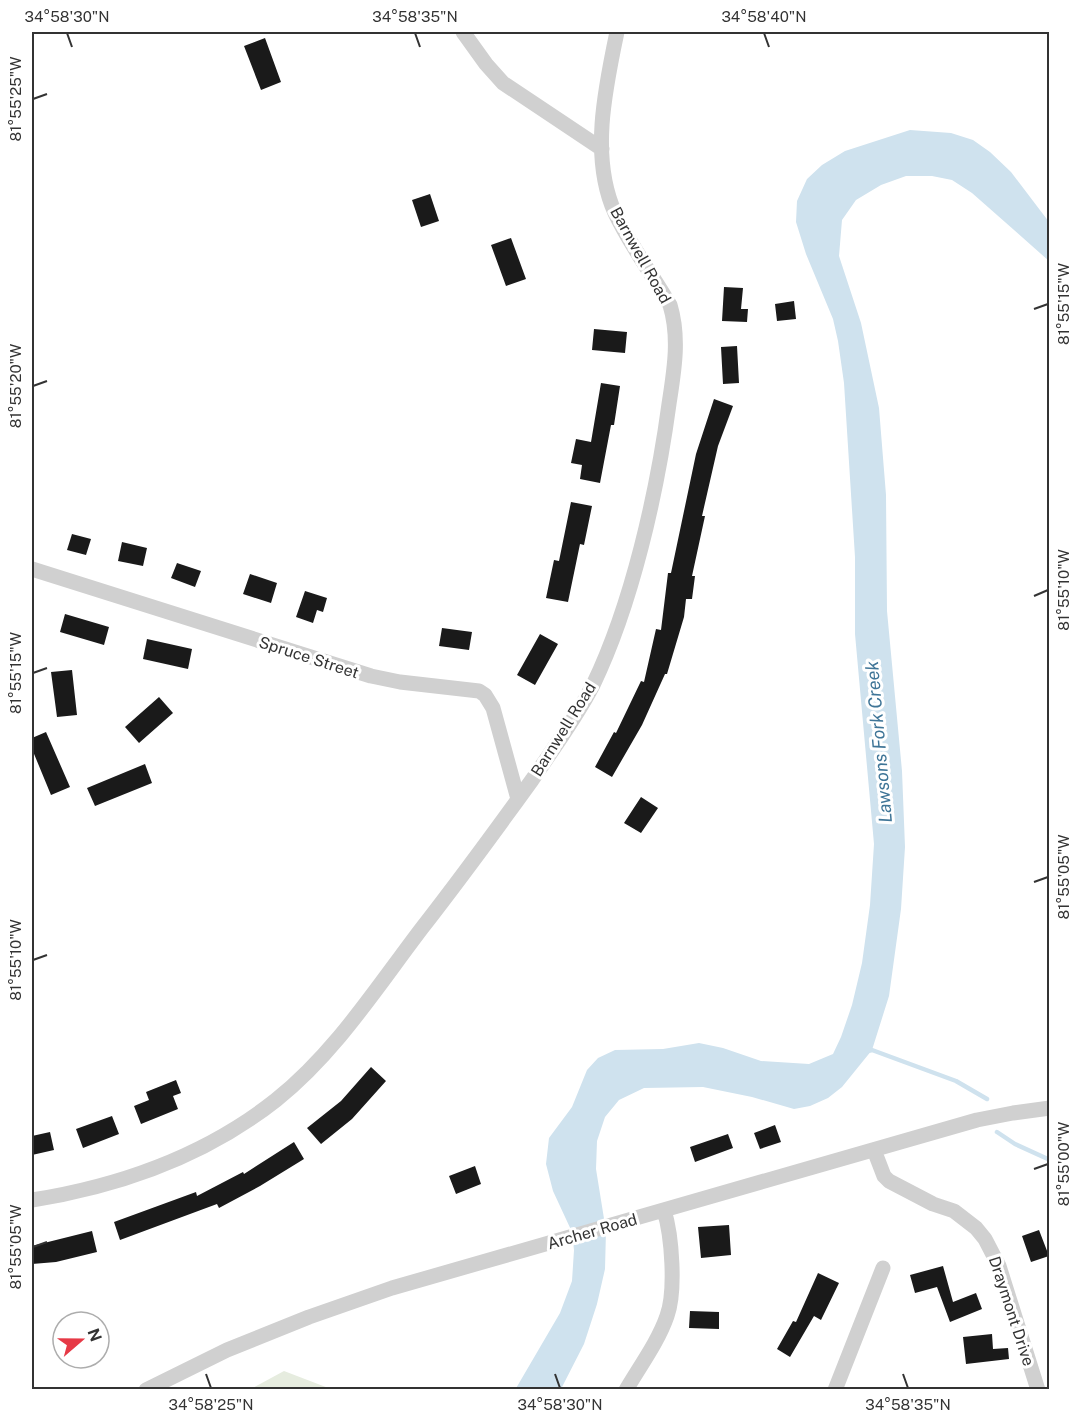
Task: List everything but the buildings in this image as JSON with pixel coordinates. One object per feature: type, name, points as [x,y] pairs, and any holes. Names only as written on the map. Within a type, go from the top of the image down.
[{"type":"street","points":[[462,32],[503,83],[602,149]]},
{"type":"street","name":"Barnwell Road","points":[[32,1200],[98,1187],[166,1164],[230,1132],[277,1099],[310,1070],[336,1040],[482,850],[576,714],[606,656],[633,573],[653,497],[665,439],[675,361],[674,320],[670,305],[615,213],[607,193],[602,149],[605,95],[617,32]]},
{"type":"street","name":"Spruce Street","points":[[32,569],[371,676],[400,682],[479,691],[485,695],[493,708],[518,799]]},
{"type":"street","name":"Archer Road","points":[[146,1389],[227,1350],[309,1317],[392,1288],[977,1120],[1050,1108]]},
{"type":"street","name":"Draymont Drive","points":[[874,1150],[884,1176],[889,1181],[966,1218],[985,1239],[999,1266],[1038,1389]]},
{"type":"street","points":[[626,1389],[662,1328],[670,1306],[670,1239],[664,1210]]},
{"type":"street","points":[[835,1389],[883,1268]]},
{"type":"shaded area","points":[[284,1371],[331,1389],[251,1389]]},
{"type":"water","name":"Lawsons Fork Creek","points":[[910,130],[951,133],[973,140],[990,152],[1011,172],[1049,222],[1049,261],[972,193],[952,180],[932,176],[906,176],[881,185],[856,200],[842,220],[839,256],[861,323],[879,408],[886,495],[887,611],[902,771],[905,847],[901,909],[889,996],[872,1050],[842,1087],[828,1098],[810,1106],[794,1109],[703,1087],[644,1088],[619,1100],[605,1117],[597,1141],[596,1169],[606,1231],[605,1269],[584,1344],[561,1389],[515,1390],[560,1313],[572,1281],[574,1250],[572,1232],[553,1191],[546,1164],[549,1138],[572,1107],[587,1070],[598,1058],[615,1050],[663,1049],[699,1043],[723,1048],[761,1061],[809,1064],[833,1054],[852,1005],[862,963],[870,905],[874,844],[855,634],[855,557],[844,383],[833,319],[806,254],[796,222],[797,201],[807,179],[822,165],[845,151]]},
{"type":"waterway","points":[[868,1051],[872,1050],[956,1081],[987,1099]]},
{"type":"waterway","points":[[997,1132],[1015,1144],[1050,1160]]}]
